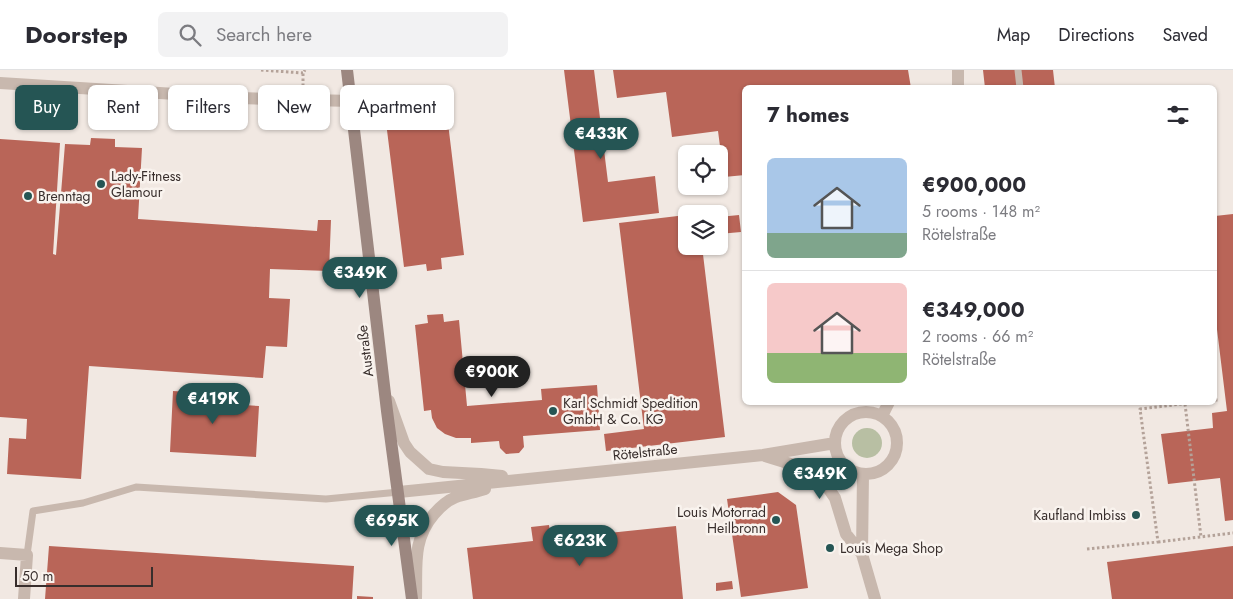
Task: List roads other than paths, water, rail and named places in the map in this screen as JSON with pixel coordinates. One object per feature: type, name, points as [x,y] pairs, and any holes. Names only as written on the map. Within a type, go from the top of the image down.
[{"type":"main road","name":"Austraße","points":[[347,70],[349,85]]},
{"type":"main road","name":"Austraße","points":[[354,130],[385,391],[414,599]]},
{"type":"street","points":[[958,70],[958,85]]},
{"type":"street","points":[[0,83],[239,98],[340,101]]},
{"type":"street","name":"Rötelstraße","points":[[385,391],[404,443],[410,452],[429,469],[443,472],[524,479]]},
{"type":"street","points":[[882,416],[888,405]]},
{"type":"street","points":[[864,412],[882,416],[896,433],[897,448],[894,457],[881,470],[872,473],[863,474],[847,467],[837,452],[837,434],[841,426],[855,414],[864,412]]},
{"type":"street","name":"Rötelstraße","points":[[399,492],[762,455],[836,444]]},
{"type":"street","name":"Rötelstraße","points":[[762,455],[794,465],[824,482],[835,498],[846,534],[862,554]]},
{"type":"street","points":[[863,474],[862,554],[876,599]]},
{"type":"street","name":"Rötelstraße","points":[[414,599],[417,550],[420,538],[426,524],[442,505],[454,498],[524,479]]},
{"type":"street","points":[[0,553],[27,555],[24,599]]},
{"type":"lane","points":[[1018,70],[1020,85]]},
{"type":"lane","points":[[27,555],[33,511],[83,503],[136,487],[326,499],[399,492]]},
{"type":"place","name":"Lady-Fitness Glamour","points":[[101,184]]},
{"type":"place","name":"Brenntag","points":[[28,196]]},
{"type":"place","name":"Karl Schmidt Spedition GmbH & Co. KG","points":[[553,411]]},
{"type":"place","name":"Kaufland Imbiss","points":[[1136,515]]},
{"type":"place","name":"Louis Motorrad Heilbronn","points":[[776,520]]},
{"type":"place","name":"Louis Mega Shop","points":[[830,548]]}]
